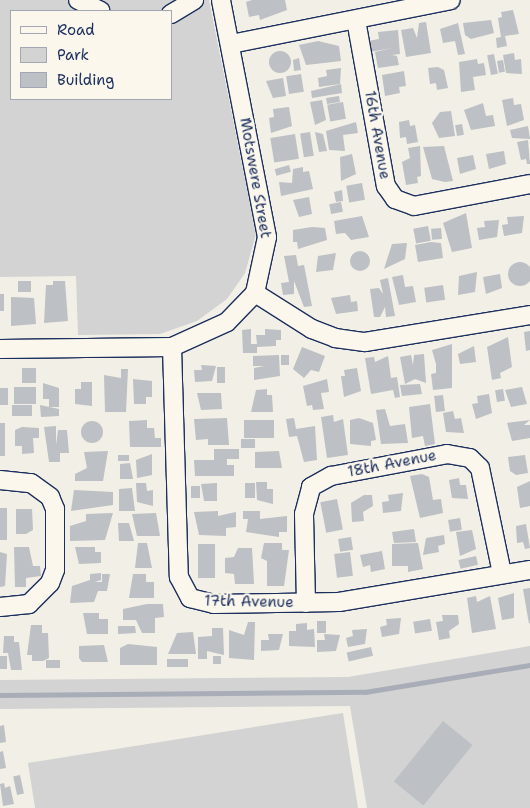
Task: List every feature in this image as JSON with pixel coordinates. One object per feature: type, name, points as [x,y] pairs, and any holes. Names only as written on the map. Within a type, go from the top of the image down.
[{"type":"street","points":[[78,0],[99,10]]},
{"type":"street","points":[[172,13],[194,0]]},
{"type":"street","name":"Motswere Street","points":[[221,0],[267,236],[255,293]]},
{"type":"street","points":[[231,44],[451,0]]},
{"type":"street","name":"16th Avenue","points":[[356,20],[386,186],[394,199],[414,206],[530,184]]},
{"type":"street","points":[[0,349],[172,347],[227,322],[255,293],[312,329],[335,338],[364,342],[530,315]]},
{"type":"street","name":"17th Avenue","points":[[172,347],[179,577],[183,589],[200,603],[339,602],[502,573],[530,570]]},
{"type":"street","name":"18th Avenue","points":[[306,603],[304,514],[311,487],[331,476],[447,454],[470,458],[480,468],[502,573]]},
{"type":"street","points":[[0,480],[31,483],[50,497],[55,509],[54,570],[50,583],[29,604],[0,607]]},
{"type":"green space","points":[[0,0],[209,0],[256,234],[245,273],[227,299],[197,321],[160,334],[78,335],[76,276],[0,277]]},
{"type":"green space","points":[[530,646],[530,808],[367,808],[350,706],[0,709],[0,680],[348,677]]},
{"type":"green space","points":[[343,713],[358,808],[35,808],[28,763]]},
{"type":"building","points":[[252,0],[285,0],[287,10],[260,20],[259,15],[249,17],[246,2]]},
{"type":"building","points":[[513,10],[519,34],[505,36],[507,46],[497,48],[496,38],[501,37],[498,18],[502,17],[501,12]]},
{"type":"building","points":[[491,20],[494,33],[471,39],[465,35],[463,23]]},
{"type":"building","points":[[426,22],[431,53],[406,57],[401,30],[413,28],[417,38],[419,23]]},
{"type":"building","points":[[458,23],[465,54],[458,55],[455,41],[443,43],[440,29]]},
{"type":"building","points":[[398,30],[400,54],[392,55],[397,56],[399,65],[378,68],[375,52],[392,48],[370,52],[368,41],[379,39],[378,32]]},
{"type":"building","points":[[318,41],[339,46],[341,61],[306,65],[299,45]]},
{"type":"building","points":[[280,51],[290,58],[291,62],[284,72],[280,73],[270,66],[269,62],[276,52]]},
{"type":"building","points":[[514,53],[515,60],[521,59],[522,74],[506,73],[503,55]]},
{"type":"building","points":[[494,54],[498,74],[491,75],[487,55]]},
{"type":"building","points":[[299,58],[301,70],[294,71],[293,60]]},
{"type":"building","points":[[477,59],[478,64],[484,63],[486,75],[473,77],[475,90],[461,92],[459,62]]},
{"type":"building","points":[[503,60],[505,72],[499,73],[497,61]]},
{"type":"building","points":[[438,67],[444,70],[448,88],[437,90],[436,83],[430,84],[428,68]]},
{"type":"building","points":[[341,68],[340,84],[319,87],[318,78],[327,76],[326,70]]},
{"type":"building","points":[[404,71],[406,86],[399,87],[400,93],[385,96],[382,75]]},
{"type":"building","points":[[301,74],[304,92],[289,94],[286,76]]},
{"type":"building","points":[[283,78],[286,96],[273,98],[266,81]]},
{"type":"building","points":[[341,84],[342,93],[312,98],[311,91]]},
{"type":"building","points":[[339,96],[340,102],[327,104],[326,98]]},
{"type":"building","points":[[513,98],[514,105],[521,104],[524,120],[507,126],[502,100]]},
{"type":"building","points":[[322,100],[326,120],[315,125],[310,102]]},
{"type":"building","points":[[343,102],[346,119],[330,122],[327,105]]},
{"type":"building","points":[[483,103],[486,116],[493,115],[495,126],[471,130],[464,110]]},
{"type":"building","points":[[289,107],[292,126],[271,133],[269,118],[274,117],[273,109]]},
{"type":"building","points":[[451,111],[455,136],[439,138],[432,123],[440,112]]},
{"type":"building","points":[[409,120],[410,126],[415,125],[418,142],[407,144],[406,137],[400,138],[399,122]]},
{"type":"building","points":[[356,122],[358,133],[343,135],[345,151],[329,150],[326,131]]},
{"type":"building","points":[[462,124],[464,135],[457,136],[455,125]]},
{"type":"building","points":[[528,126],[530,139],[512,138],[510,130]]},
{"type":"building","points":[[310,132],[314,156],[304,157],[300,134]]},
{"type":"building","points":[[315,132],[323,134],[327,151],[319,152]]},
{"type":"building","points":[[295,134],[299,159],[274,163],[270,138]]},
{"type":"building","points":[[528,140],[530,164],[527,164],[526,159],[521,160],[517,142]]},
{"type":"building","points":[[420,146],[421,176],[417,177],[418,183],[406,185],[402,162],[410,158],[408,148]]},
{"type":"building","points":[[444,146],[453,181],[445,182],[432,179],[423,147]]},
{"type":"building","points":[[504,151],[506,164],[489,169],[486,154]]},
{"type":"building","points":[[352,154],[356,174],[341,181],[340,157]]},
{"type":"building","points":[[473,155],[476,169],[460,174],[457,158]]},
{"type":"building","points":[[289,165],[291,172],[277,176],[275,169]]},
{"type":"building","points":[[303,167],[303,172],[309,171],[313,189],[281,196],[279,182],[292,183],[293,169]]},
{"type":"building","points":[[362,183],[365,200],[349,203],[346,186]]},
{"type":"building","points":[[342,190],[343,201],[336,202],[334,192]]},
{"type":"building","points":[[309,197],[312,214],[299,217],[293,200]]},
{"type":"building","points":[[341,202],[343,212],[331,214],[329,204]]},
{"type":"building","points":[[466,213],[472,248],[452,252],[443,223]]},
{"type":"building","points":[[362,216],[369,237],[351,240],[345,233],[336,234],[334,221]]},
{"type":"building","points":[[524,216],[522,233],[504,236],[502,225],[508,224],[507,217]]},
{"type":"building","points":[[499,220],[497,237],[479,240],[477,228],[485,227],[484,221]]},
{"type":"building","points":[[428,226],[431,241],[416,244],[413,229]]},
{"type":"building","points":[[312,227],[325,228],[327,240],[298,249],[297,242],[293,242],[293,230]]},
{"type":"building","points":[[441,228],[442,239],[432,240],[431,229]]},
{"type":"building","points":[[431,242],[441,243],[443,258],[418,262],[415,245]]},
{"type":"building","points":[[407,243],[405,259],[384,269],[392,244]]},
{"type":"building","points":[[360,251],[367,254],[370,261],[367,268],[360,271],[353,268],[350,261],[353,254]]},
{"type":"building","points":[[336,253],[333,270],[316,272],[318,256]]},
{"type":"building","points":[[296,255],[298,266],[304,265],[312,306],[304,307],[294,281],[294,294],[283,295],[281,283],[289,282],[284,256]]},
{"type":"building","points":[[515,263],[525,263],[531,269],[531,279],[525,285],[515,285],[509,279],[509,269]]},
{"type":"building","points":[[477,272],[475,292],[458,295],[459,276]]},
{"type":"building","points":[[500,274],[502,288],[486,294],[483,277]]},
{"type":"building","points":[[403,275],[405,287],[413,286],[416,302],[399,305],[392,277]]},
{"type":"building","points":[[388,278],[395,316],[386,317],[385,307],[380,317],[374,317],[370,289],[379,288],[383,294],[380,280]]},
{"type":"building","points":[[18,281],[31,281],[31,292],[18,292]]},
{"type":"building","points":[[53,281],[65,281],[68,321],[44,323],[46,285],[53,285]]},
{"type":"building","points":[[443,285],[445,300],[426,302],[424,288]]},
{"type":"building","points":[[0,294],[4,294],[4,311],[0,311]]},
{"type":"building","points":[[350,295],[351,302],[357,301],[358,311],[336,314],[331,298]]},
{"type":"building","points":[[11,297],[34,298],[36,324],[11,326]]},
{"type":"building","points":[[251,329],[251,344],[257,344],[256,335],[265,335],[265,329],[281,330],[281,340],[276,340],[276,346],[257,347],[257,353],[243,353],[242,330]]},
{"type":"building","points":[[530,331],[530,350],[526,351],[524,332]]},
{"type":"building","points":[[508,337],[512,367],[500,373],[501,378],[492,380],[487,347]]},
{"type":"building","points":[[452,344],[452,388],[433,390],[431,374],[436,373],[436,364],[432,350]]},
{"type":"building","points":[[474,346],[476,362],[460,364],[458,354]]},
{"type":"building","points":[[302,347],[325,356],[319,372],[311,370],[304,378],[293,369]]},
{"type":"building","points":[[424,354],[426,383],[415,379],[405,384],[400,357],[411,355],[413,365],[414,355]]},
{"type":"building","points":[[279,355],[280,376],[254,380],[254,368],[264,366],[253,366],[253,356]]},
{"type":"building","points":[[281,355],[289,355],[289,365],[281,365]]},
{"type":"building","points":[[388,356],[391,378],[397,377],[400,397],[395,398],[393,390],[371,394],[365,358],[374,357],[375,362]]},
{"type":"building","points":[[201,365],[216,366],[212,381],[195,382],[194,370],[202,370]]},
{"type":"building","points":[[217,367],[225,367],[225,383],[217,383]]},
{"type":"building","points":[[22,368],[36,368],[36,383],[22,383]]},
{"type":"building","points":[[357,368],[361,391],[344,397],[341,376],[345,376],[344,370]]},
{"type":"building","points":[[121,369],[128,369],[126,412],[105,412],[104,375],[121,378]]},
{"type":"building","points":[[133,379],[152,381],[152,397],[146,397],[146,404],[134,404]]},
{"type":"building","points":[[327,379],[329,392],[321,393],[324,409],[313,410],[312,405],[307,406],[303,386]]},
{"type":"building","points":[[81,382],[92,382],[92,406],[75,404],[75,389],[81,389]]},
{"type":"building","points":[[43,383],[59,388],[59,407],[49,407],[49,399],[43,399]]},
{"type":"building","points":[[420,384],[422,394],[402,396],[400,385]]},
{"type":"building","points":[[14,387],[36,387],[36,404],[14,404]]},
{"type":"building","points":[[522,387],[527,404],[511,407],[505,390]]},
{"type":"building","points":[[0,388],[8,388],[8,405],[0,405]]},
{"type":"building","points":[[267,389],[267,395],[272,395],[273,412],[251,412],[256,390]]},
{"type":"building","points":[[503,389],[505,401],[497,402],[495,390]]},
{"type":"building","points":[[197,393],[221,393],[222,409],[201,410]]},
{"type":"building","points":[[489,394],[492,413],[476,419],[472,404],[478,403],[477,396]]},
{"type":"building","points":[[443,395],[445,411],[436,412],[434,396]]},
{"type":"building","points":[[430,404],[435,444],[425,446],[423,436],[412,438],[409,407]]},
{"type":"building","points":[[12,405],[32,405],[32,416],[12,416]]},
{"type":"building","points":[[40,405],[59,409],[59,416],[41,417]]},
{"type":"building","points":[[385,409],[390,426],[405,424],[408,443],[381,444],[376,410]]},
{"type":"building","points":[[453,411],[455,419],[461,418],[464,433],[446,432],[443,413]]},
{"type":"building","points":[[333,415],[334,422],[343,419],[348,455],[327,458],[321,417]]},
{"type":"building","points":[[227,418],[229,445],[208,445],[208,439],[196,440],[194,419]]},
{"type":"building","points":[[294,418],[296,429],[315,426],[317,460],[304,462],[297,436],[289,437],[286,419]]},
{"type":"building","points":[[359,418],[373,423],[376,440],[371,441],[371,446],[350,444],[350,420]]},
{"type":"building","points":[[147,420],[147,428],[154,428],[155,438],[161,438],[161,447],[130,447],[129,421]]},
{"type":"building","points":[[244,420],[274,420],[274,438],[244,438]]},
{"type":"building","points":[[530,420],[524,425],[530,425],[530,438],[512,441],[507,423]]},
{"type":"building","points":[[88,421],[96,421],[103,428],[103,436],[96,443],[88,443],[81,436],[81,428]]},
{"type":"building","points":[[0,423],[5,423],[5,456],[0,456]]},
{"type":"building","points":[[56,426],[56,445],[58,430],[67,430],[69,453],[60,453],[60,462],[49,462],[44,427]]},
{"type":"building","points":[[22,427],[39,428],[39,438],[33,438],[34,453],[22,454],[22,446],[15,446],[15,430]]},
{"type":"building","points":[[241,439],[255,439],[255,448],[241,448]]},
{"type":"building","points":[[214,449],[239,449],[239,459],[227,459],[227,465],[234,465],[234,476],[195,476],[194,460],[214,460]]},
{"type":"building","points":[[108,451],[103,481],[75,481],[75,474],[87,468],[84,452]]},
{"type":"building","points":[[279,451],[282,468],[255,468],[255,452]]},
{"type":"building","points":[[152,454],[152,475],[137,478],[136,460]]},
{"type":"building","points":[[118,455],[129,455],[129,461],[118,461]]},
{"type":"building","points":[[525,455],[528,473],[516,475],[510,471],[508,457]]},
{"type":"building","points":[[130,463],[133,479],[120,479],[120,464]]},
{"type":"building","points":[[422,474],[429,477],[433,500],[441,499],[443,513],[420,518],[410,476]]},
{"type":"building","points":[[459,478],[460,485],[466,485],[468,499],[452,498],[449,480]]},
{"type":"building","points":[[530,481],[530,506],[520,508],[517,487]]},
{"type":"building","points":[[256,482],[267,482],[267,489],[273,489],[273,504],[257,500]]},
{"type":"building","points":[[136,483],[146,483],[147,491],[153,490],[153,506],[137,502]]},
{"type":"building","points":[[217,483],[217,501],[204,501],[201,484]]},
{"type":"building","points":[[245,483],[255,483],[255,498],[245,498]]},
{"type":"building","points":[[191,486],[200,486],[200,498],[191,498]]},
{"type":"building","points":[[132,488],[135,511],[119,511],[119,489]]},
{"type":"building","points":[[74,490],[113,492],[113,505],[71,511]]},
{"type":"building","points":[[403,493],[401,511],[383,513],[382,502],[389,501],[388,495]]},
{"type":"building","points":[[364,495],[372,495],[373,506],[363,512],[364,521],[352,522],[351,503]]},
{"type":"building","points":[[337,499],[343,529],[326,533],[320,502]]},
{"type":"building","points":[[0,508],[7,508],[7,540],[0,540]]},
{"type":"building","points":[[16,509],[32,509],[33,530],[26,534],[16,534]]},
{"type":"building","points":[[218,511],[218,516],[236,512],[236,527],[226,528],[226,536],[199,535],[194,512]]},
{"type":"building","points":[[243,511],[260,511],[260,519],[287,516],[287,532],[279,532],[279,537],[246,532],[248,519],[243,519]]},
{"type":"building","points":[[113,513],[105,540],[70,541],[70,526],[86,521],[86,514]]},
{"type":"building","points":[[156,513],[160,536],[137,536],[132,514]]},
{"type":"building","points":[[460,518],[462,530],[450,532],[448,520]]},
{"type":"building","points":[[118,523],[129,523],[134,541],[119,541]]},
{"type":"building","points":[[526,524],[530,548],[525,549],[523,542],[517,543],[516,526]]},
{"type":"building","points":[[414,529],[416,542],[394,543],[392,532]]},
{"type":"building","points":[[472,530],[476,549],[460,556],[456,532]]},
{"type":"building","points":[[444,535],[445,544],[438,546],[439,552],[423,555],[426,538]]},
{"type":"building","points":[[351,537],[353,550],[340,552],[338,539]]},
{"type":"building","points":[[138,543],[147,543],[152,568],[135,568]]},
{"type":"building","points":[[264,543],[282,543],[282,550],[289,550],[284,586],[267,586],[267,561],[261,558]]},
{"type":"building","points":[[418,543],[423,569],[408,572],[408,566],[392,566],[392,544]]},
{"type":"building","points":[[198,544],[215,544],[215,578],[198,578]]},
{"type":"building","points":[[14,547],[29,547],[33,566],[40,566],[41,576],[26,578],[26,587],[15,587]]},
{"type":"building","points":[[75,547],[95,547],[95,552],[101,552],[101,563],[79,564]]},
{"type":"building","points":[[238,548],[252,548],[254,584],[235,584],[234,574],[225,573],[225,558],[234,557]]},
{"type":"building","points":[[382,551],[385,569],[371,572],[370,565],[363,567],[360,555]]},
{"type":"building","points":[[0,552],[7,554],[5,586],[0,587]]},
{"type":"building","points":[[350,552],[353,576],[337,578],[334,554]]},
{"type":"building","points":[[476,556],[478,565],[460,569],[458,560]]},
{"type":"building","points":[[101,573],[101,580],[95,582],[102,582],[102,574],[110,574],[107,591],[98,591],[94,602],[70,603],[72,586],[90,580],[90,574]]},
{"type":"building","points":[[133,574],[146,574],[146,582],[154,582],[154,598],[129,598]]},
{"type":"building","points":[[530,588],[530,623],[529,624],[523,589]]},
{"type":"building","points":[[514,593],[514,618],[502,620],[498,598]]},
{"type":"building","points":[[476,596],[477,602],[490,596],[496,629],[472,633],[467,598]]},
{"type":"building","points":[[147,604],[163,604],[164,617],[155,618],[155,633],[142,633],[136,620],[123,620],[123,609]]},
{"type":"building","points":[[83,613],[99,613],[99,619],[108,619],[108,634],[87,634]]},
{"type":"building","points":[[442,615],[458,615],[459,624],[449,631],[450,638],[439,640],[436,622],[443,621]]},
{"type":"building","points":[[401,618],[399,634],[382,637],[380,627],[387,625],[386,619]]},
{"type":"building","points":[[430,619],[432,631],[415,634],[413,622]]},
{"type":"building","points":[[317,621],[326,621],[326,633],[317,633]]},
{"type":"building","points":[[248,622],[255,622],[254,660],[229,658],[229,630],[244,635]]},
{"type":"building","points":[[307,623],[307,630],[314,629],[315,647],[289,646],[289,631],[296,631],[296,624]]},
{"type":"building","points":[[31,625],[42,625],[42,633],[48,633],[49,658],[43,661],[32,661],[32,655],[27,655]]},
{"type":"building","points":[[118,626],[135,626],[136,633],[118,634]]},
{"type":"building","points":[[212,628],[223,628],[224,655],[207,651],[207,659],[198,659],[198,637],[212,636]]},
{"type":"building","points":[[367,629],[365,644],[348,647],[346,638],[353,636],[352,630]]},
{"type":"building","points":[[193,632],[196,654],[168,654],[177,633]]},
{"type":"building","points":[[268,634],[283,634],[279,650],[261,651],[261,640],[269,640]]},
{"type":"building","points":[[324,634],[340,635],[336,651],[317,652],[317,640],[325,640]]},
{"type":"building","points":[[4,636],[14,636],[14,642],[19,642],[22,670],[11,670],[8,653],[3,653]]},
{"type":"building","points":[[128,644],[157,647],[157,665],[120,665],[120,648]]},
{"type":"building","points":[[104,645],[108,662],[82,662],[79,658],[79,646]]},
{"type":"building","points":[[371,647],[373,656],[349,661],[347,653]]},
{"type":"building","points":[[0,656],[7,656],[7,669],[0,669]]},
{"type":"building","points":[[213,656],[221,656],[221,664],[213,664]]},
{"type":"building","points":[[167,659],[188,659],[188,667],[167,667]]},
{"type":"building","points":[[46,660],[60,660],[60,668],[46,668]]},
{"type":"building","points":[[443,721],[473,745],[423,806],[394,782]]},
{"type":"building","points":[[4,725],[6,742],[0,743],[0,726]]},
{"type":"building","points":[[3,751],[6,768],[0,769],[0,752]]},
{"type":"building","points":[[20,775],[24,794],[17,795],[13,776]]},
{"type":"building","points":[[4,783],[5,788],[10,786],[14,804],[3,806],[0,784]]},
{"type":"waterway","points":[[0,695],[365,692],[530,665]]}]
